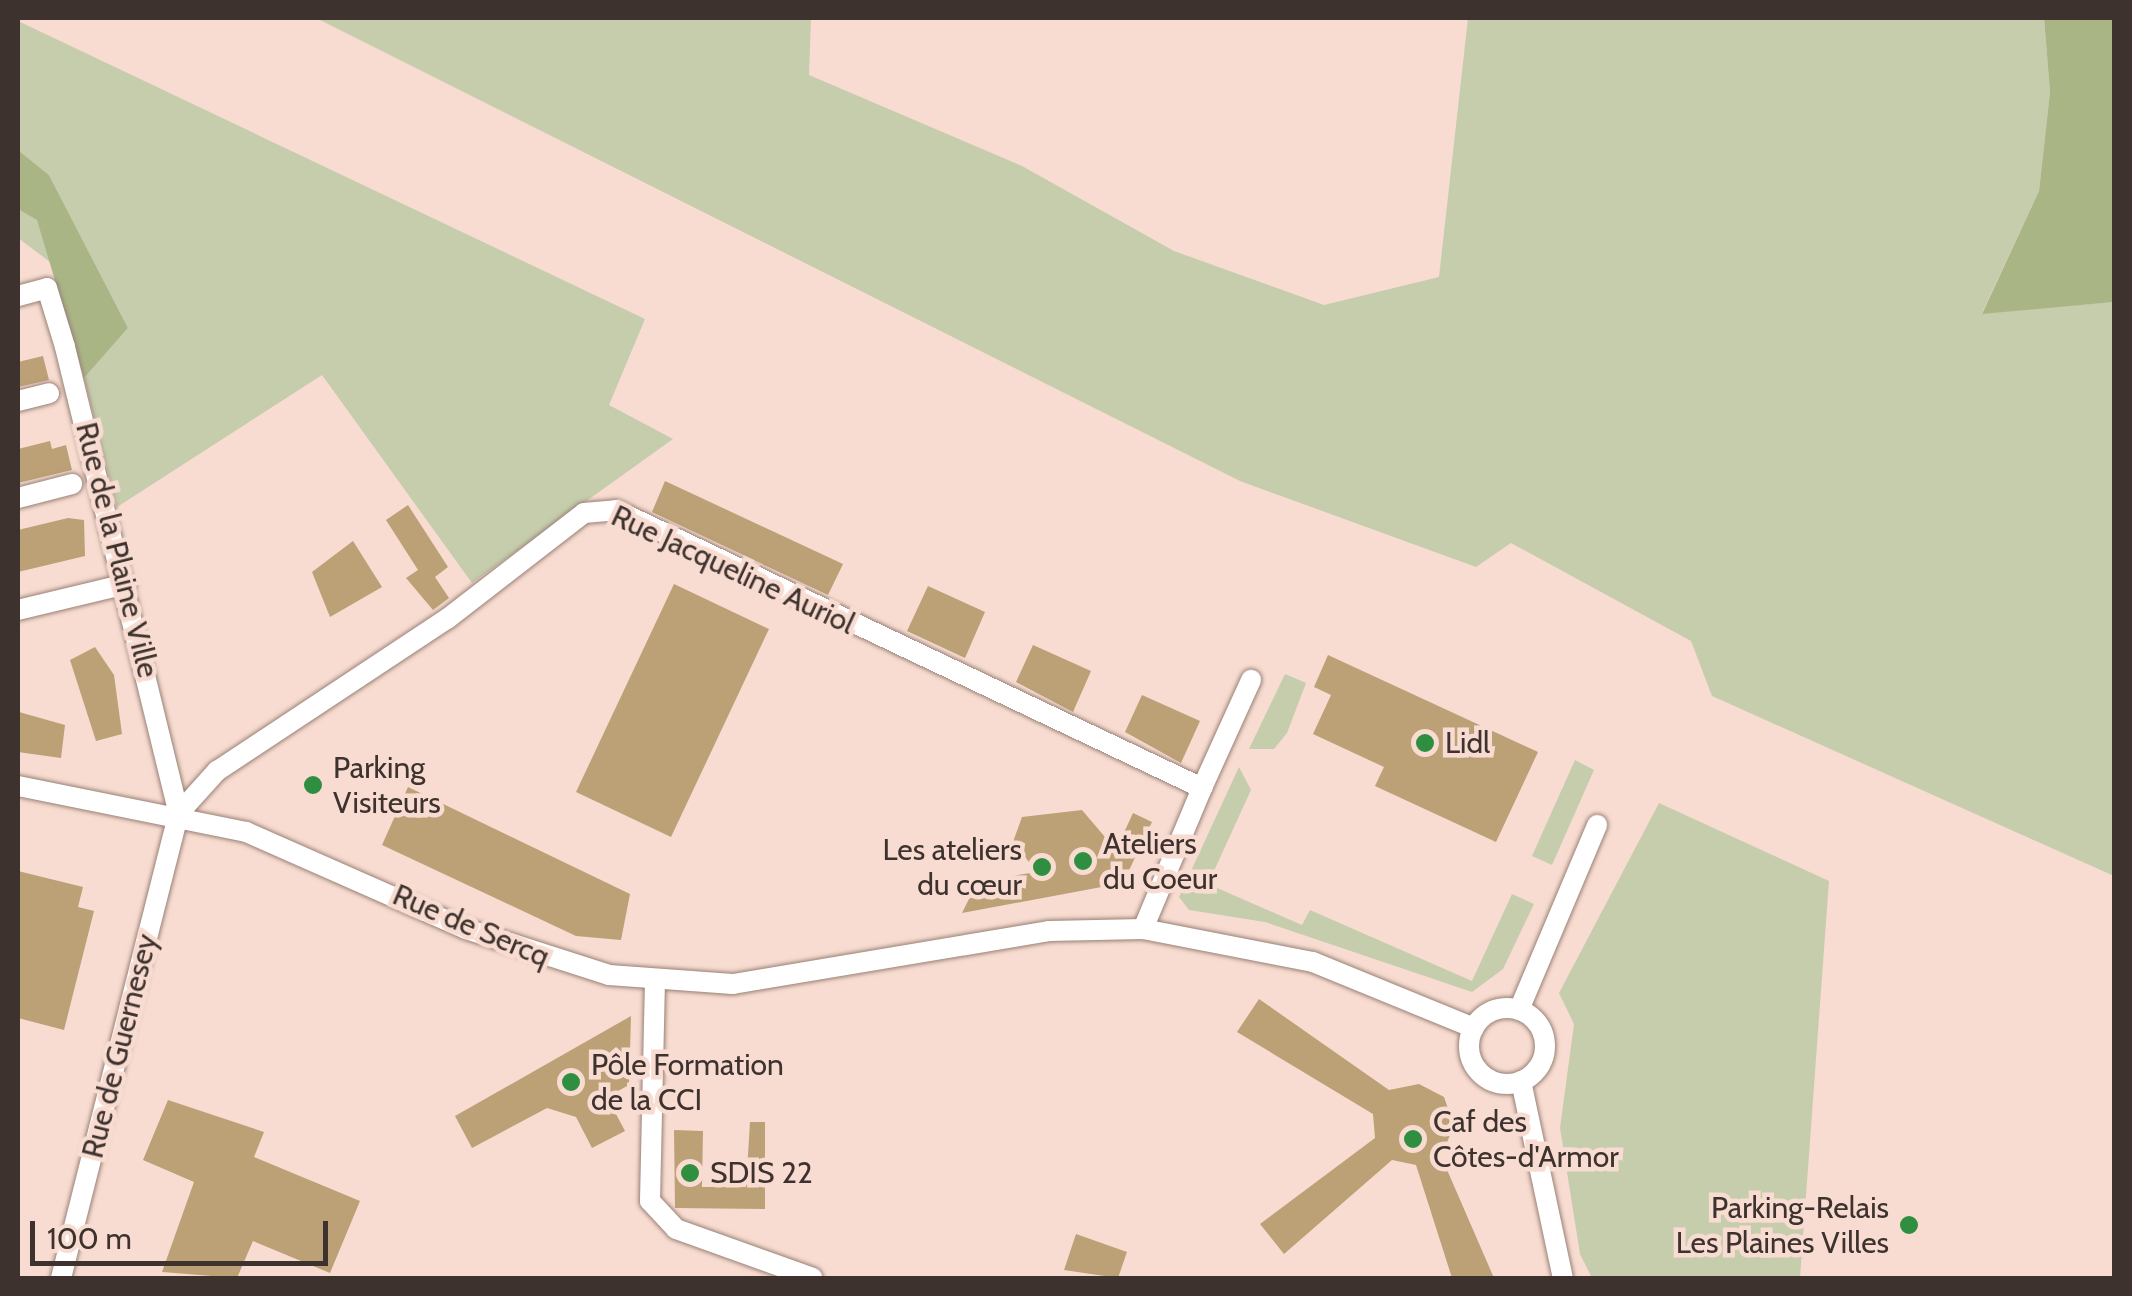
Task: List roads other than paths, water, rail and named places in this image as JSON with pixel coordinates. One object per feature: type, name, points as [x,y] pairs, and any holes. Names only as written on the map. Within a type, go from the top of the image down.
[{"type":"street","name":"Rue de la Plaine Ville","points":[[18,296],[47,288],[126,584],[179,814]]},
{"type":"street","points":[[18,402],[49,393]]},
{"type":"street","points":[[18,498],[72,484]]},
{"type":"street","name":"Rue Jacqueline Auriol","points":[[179,814],[218,770],[446,619],[568,521],[602,508],[1202,788]]},
{"type":"street","points":[[18,610],[126,584]]},
{"type":"street","points":[[1142,929],[1251,680]]},
{"type":"street","name":"Rue de Sercq","points":[[18,786],[179,814],[310,855],[524,951],[654,980],[775,981],[1049,931],[1142,929],[1313,962],[1474,1028]]},
{"type":"street","name":"Rue de Guernesey","points":[[61,1278],[179,814]]},
{"type":"street","points":[[1520,1010],[1597,825]]},
{"type":"street","points":[[654,980],[650,1202],[676,1228],[813,1278]]},
{"type":"street","points":[[1498,1009],[1520,1010],[1540,1026],[1545,1052],[1521,1081],[1495,1082],[1474,1066],[1474,1028],[1498,1009]]},
{"type":"street","points":[[1521,1081],[1563,1278]]},
{"type":"place","name":"Lidl","points":[[1425,743]]},
{"type":"place","name":"Parking Visiteurs","points":[[313,785]]},
{"type":"place","name":"Ateliers du Coeur","points":[[1083,861]]},
{"type":"place","name":"Les ateliers du cœur","points":[[1042,867]]},
{"type":"place","name":"Pôle Formation de la CCI","points":[[571,1082]]},
{"type":"place","name":"Caf des Côtes-d'Armor","points":[[1413,1139]]},
{"type":"place","name":"SDIS 22","points":[[690,1173]]},
{"type":"place","name":"Parking-Relais Les Plaines Villes","points":[[1909,1225]]}]
